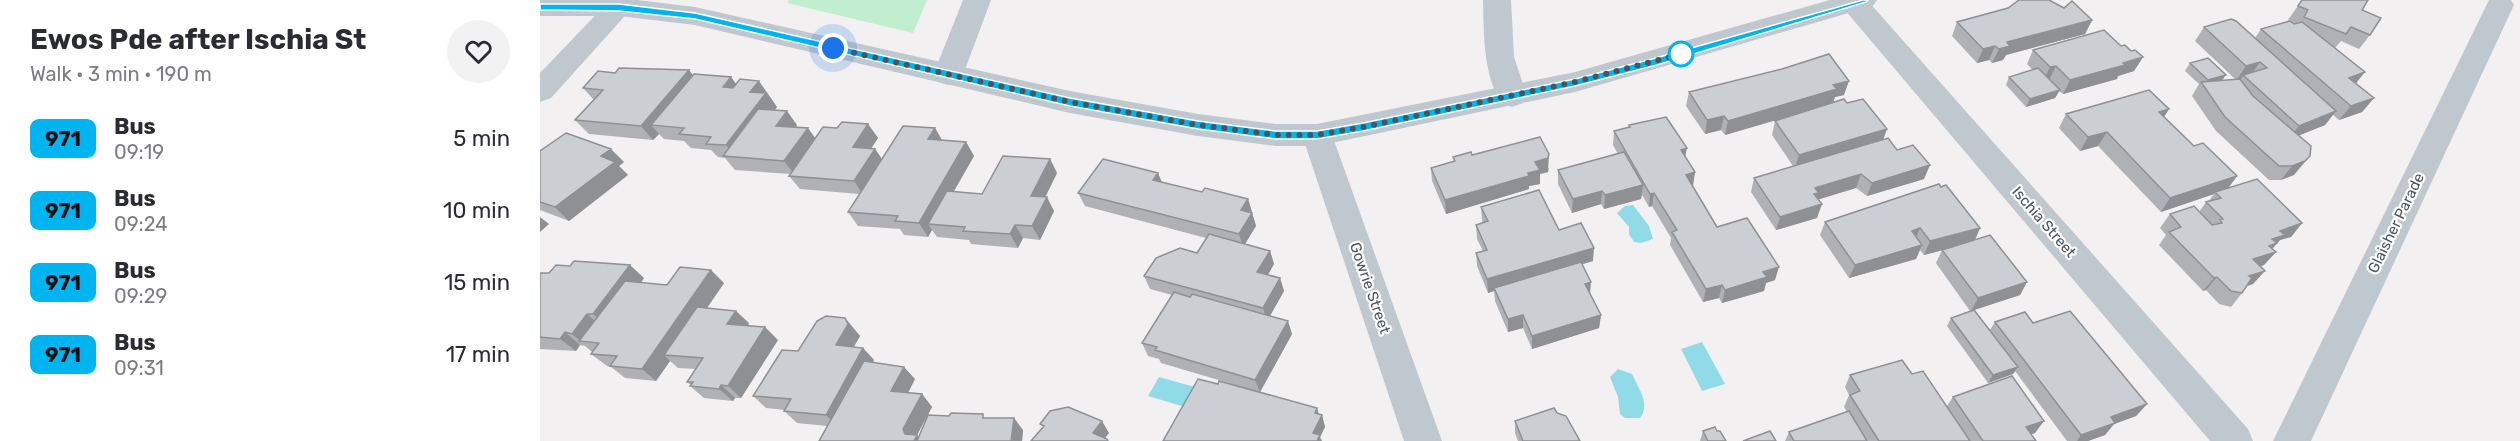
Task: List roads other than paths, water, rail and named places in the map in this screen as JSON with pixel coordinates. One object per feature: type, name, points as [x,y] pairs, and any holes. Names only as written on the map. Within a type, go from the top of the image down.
[{"type":"street","points":[[948,75],[977,0]]},
{"type":"street","points":[[1497,0],[1499,57],[1512,96]]},
{"type":"street","points":[[540,7],[619,7],[695,16],[1070,102],[1198,125],[1276,135],[1317,135],[1512,96],[1653,62],[1859,2]]},
{"type":"street","name":"Ischia Street","points":[[1859,2],[2234,441]]},
{"type":"street","name":"Glaisher Parade","points":[[2292,441],[2500,5]]},
{"type":"street","points":[[540,91],[619,7]]},
{"type":"street","name":"Gowrie Street","points":[[1317,135],[1423,441]]},
{"type":"water","points":[[1633,205],[1649,226],[1653,239],[1641,243],[1634,242],[1629,234],[1629,227],[1617,213],[1625,206]]},
{"type":"water","points":[[1702,342],[1725,384],[1702,391],[1681,349]]},
{"type":"water","points":[[1618,369],[1632,374],[1640,390],[1644,407],[1640,418],[1625,418],[1620,414],[1618,397],[1610,377]]},
{"type":"water","points":[[1159,377],[1202,389],[1192,409],[1148,396]]}]
